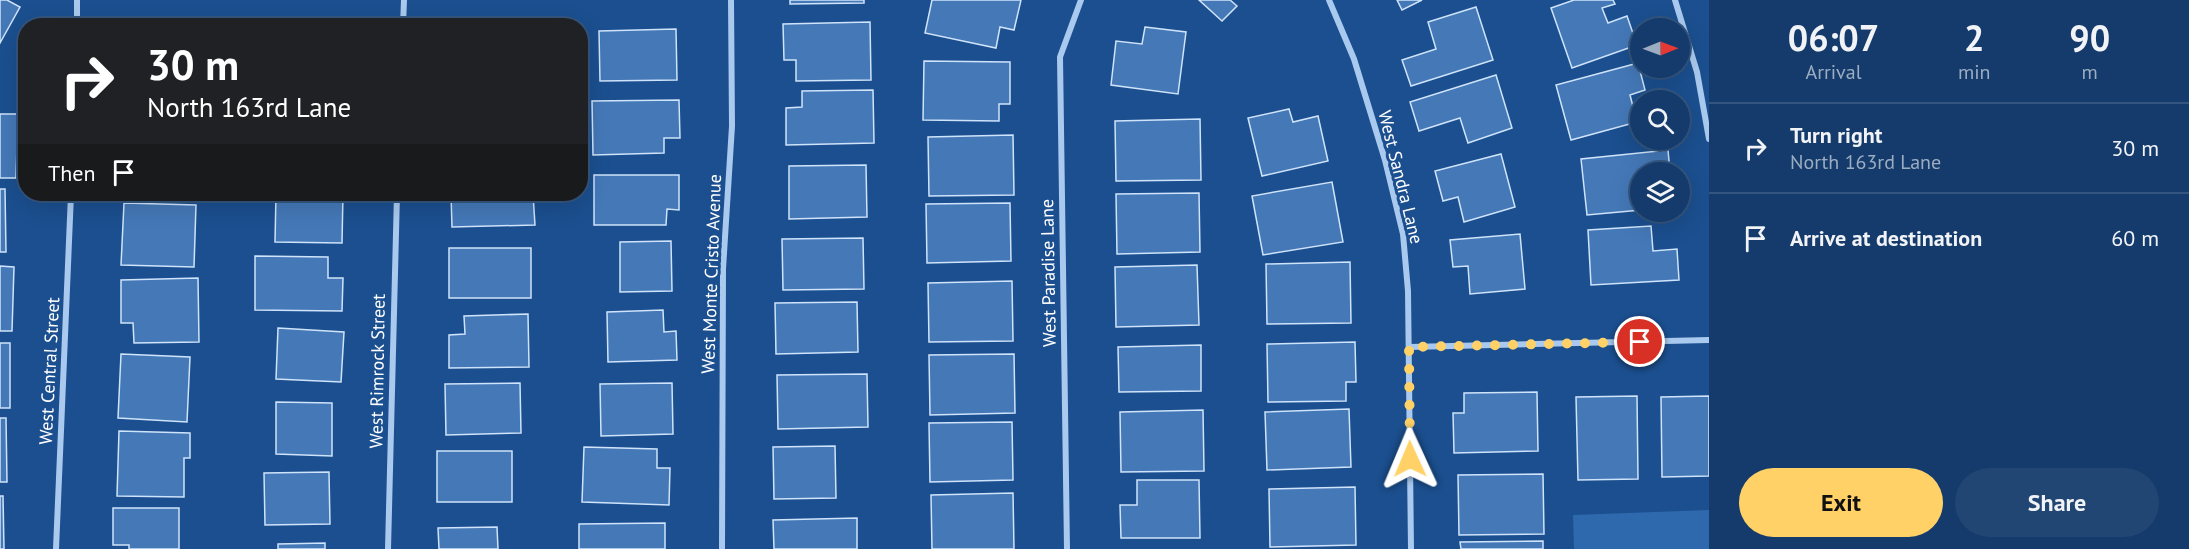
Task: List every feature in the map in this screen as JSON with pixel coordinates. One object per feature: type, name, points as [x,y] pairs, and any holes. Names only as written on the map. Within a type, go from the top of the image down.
[{"type":"street","points":[[77,0],[77,18]]},
{"type":"street","points":[[403,18],[404,0]]},
{"type":"street","name":"West Monte Cristo Avenue","points":[[722,549],[723,269],[732,126],[731,0]]},
{"type":"street","name":"West Paradise Lane","points":[[1067,549],[1060,57],[1081,0]]},
{"type":"street","name":"West Sandra Lane","points":[[1329,0],[1354,59],[1385,160],[1403,234],[1409,347],[1411,549]]},
{"type":"street","points":[[1675,0],[1697,72],[1709,139]]},
{"type":"street","name":"West Central Street","points":[[56,549],[71,201]]},
{"type":"street","name":"West Rimrock Street","points":[[388,549],[397,201]]},
{"type":"street","points":[[1409,347],[1709,340]]},
{"type":"shaded area","points":[[1709,510],[1709,549],[1574,549],[1573,515]]},
{"type":"building","points":[[0,0],[7,0],[20,7],[0,43]]},
{"type":"building","points":[[790,0],[864,0],[864,3],[790,4]]},
{"type":"building","points":[[932,0],[1021,0],[1014,30],[1000,27],[996,48],[925,33]]},
{"type":"building","points":[[1199,0],[1230,0],[1237,6],[1222,21]]},
{"type":"building","points":[[1397,0],[1422,0],[1402,10]]},
{"type":"building","points":[[1574,0],[1613,0],[1615,4],[1602,8],[1608,23],[1627,16],[1630,25],[1630,47],[1572,68],[1551,8]]},
{"type":"building","points":[[1476,7],[1493,60],[1411,86],[1402,60],[1436,49],[1428,22]]},
{"type":"building","points":[[870,22],[871,80],[796,81],[796,60],[784,60],[783,24]]},
{"type":"building","points":[[1145,27],[1186,32],[1178,94],[1111,85],[1116,41],[1142,44]]},
{"type":"building","points":[[676,29],[677,80],[600,81],[599,31]]},
{"type":"building","points":[[924,61],[1010,62],[1010,104],[999,104],[999,121],[923,120]]},
{"type":"building","points":[[1630,65],[1630,78],[1642,78],[1645,90],[1630,90],[1630,124],[1571,140],[1556,85]]},
{"type":"building","points":[[1496,75],[1512,128],[1468,143],[1460,118],[1419,131],[1410,102]]},
{"type":"building","points":[[873,90],[874,143],[786,145],[786,108],[802,107],[802,91]]},
{"type":"building","points":[[679,100],[680,138],[664,138],[664,153],[593,155],[592,101]]},
{"type":"building","points":[[1289,109],[1293,122],[1318,116],[1328,161],[1262,176],[1248,118]]},
{"type":"building","points":[[0,114],[18,114],[16,178],[0,178]]},
{"type":"building","points":[[1200,119],[1201,180],[1116,181],[1115,121]]},
{"type":"building","points":[[1013,135],[1014,195],[929,196],[928,137]]},
{"type":"building","points":[[1668,150],[1669,162],[1630,162],[1630,211],[1587,215],[1581,159]]},
{"type":"building","points":[[1501,154],[1515,207],[1464,222],[1458,197],[1443,201],[1435,171]]},
{"type":"building","points":[[866,165],[867,217],[789,219],[789,166]]},
{"type":"building","points":[[594,175],[679,175],[679,210],[667,209],[666,225],[594,225]]},
{"type":"building","points":[[1332,182],[1343,242],[1263,255],[1252,196]]},
{"type":"building","points":[[0,189],[5,189],[6,252],[0,252]]},
{"type":"building","points":[[1199,193],[1200,252],[1117,254],[1116,194]]},
{"type":"building","points":[[276,201],[343,201],[342,243],[275,242]]},
{"type":"building","points":[[451,201],[533,201],[535,225],[452,227]]},
{"type":"building","points":[[124,203],[196,205],[194,267],[121,265]]},
{"type":"building","points":[[1010,203],[1011,261],[927,263],[926,204]]},
{"type":"building","points":[[1651,226],[1653,251],[1677,249],[1679,280],[1591,285],[1588,230]]},
{"type":"building","points":[[1520,234],[1525,289],[1470,294],[1468,266],[1453,267],[1450,240]]},
{"type":"building","points":[[863,238],[864,289],[783,290],[782,239]]},
{"type":"building","points":[[671,241],[672,291],[620,292],[620,242]]},
{"type":"building","points":[[449,248],[531,248],[531,298],[449,298]]},
{"type":"building","points":[[255,256],[328,257],[328,278],[343,278],[342,311],[255,310]]},
{"type":"building","points":[[1350,262],[1351,323],[1267,324],[1266,264]]},
{"type":"building","points":[[1197,265],[1199,325],[1116,327],[1115,267]]},
{"type":"building","points":[[0,266],[14,267],[12,331],[0,331]]},
{"type":"building","points":[[198,278],[199,342],[134,343],[133,323],[121,323],[121,280]]},
{"type":"building","points":[[1012,281],[1013,341],[929,342],[928,283]]},
{"type":"building","points":[[857,302],[858,352],[776,354],[775,303]]},
{"type":"building","points":[[663,310],[664,332],[676,331],[677,360],[608,362],[607,312]]},
{"type":"building","points":[[528,314],[529,367],[449,368],[449,335],[465,334],[464,316]]},
{"type":"building","points":[[278,328],[344,332],[341,382],[276,379]]},
{"type":"building","points":[[1355,342],[1356,382],[1346,382],[1346,401],[1268,402],[1267,344]]},
{"type":"building","points":[[0,343],[10,343],[10,408],[0,408]]},
{"type":"building","points":[[1201,345],[1201,391],[1119,392],[1118,347]]},
{"type":"building","points":[[121,354],[190,357],[187,422],[118,418]]},
{"type":"building","points":[[1014,354],[1015,413],[930,415],[929,355]]},
{"type":"building","points":[[867,374],[868,427],[778,429],[777,375]]},
{"type":"building","points":[[520,383],[521,433],[446,435],[445,384]]},
{"type":"building","points":[[672,383],[673,434],[601,436],[600,384]]},
{"type":"building","points":[[1537,392],[1538,451],[1454,453],[1453,413],[1464,413],[1464,393]]},
{"type":"building","points":[[1637,396],[1638,479],[1578,480],[1576,397]]},
{"type":"building","points":[[1709,396],[1709,476],[1662,477],[1661,397]]},
{"type":"building","points":[[276,402],[332,403],[332,456],[276,454]]},
{"type":"building","points":[[1349,409],[1351,467],[1267,470],[1265,412]]},
{"type":"building","points":[[1203,410],[1204,471],[1121,472],[1120,412]]},
{"type":"building","points":[[0,418],[6,418],[7,482],[0,482]]},
{"type":"building","points":[[1012,422],[1013,480],[930,482],[929,423]]},
{"type":"building","points":[[119,431],[190,433],[190,458],[184,458],[184,497],[117,496]]},
{"type":"building","points":[[835,446],[836,498],[774,499],[773,447]]},
{"type":"building","points":[[584,447],[657,449],[657,468],[670,468],[669,505],[582,502]]},
{"type":"building","points":[[437,451],[512,451],[512,502],[437,502]]},
{"type":"building","points":[[329,472],[330,524],[265,525],[264,473]]},
{"type":"building","points":[[1543,474],[1544,534],[1459,535],[1458,475]]},
{"type":"building","points":[[1137,480],[1199,480],[1200,538],[1121,538],[1120,505],[1137,505]]},
{"type":"building","points":[[1355,487],[1356,545],[1270,547],[1269,489]]},
{"type":"building","points":[[1013,493],[1014,549],[932,549],[931,495]]},
{"type":"building","points":[[0,496],[3,496],[4,549],[0,549]]},
{"type":"building","points":[[113,508],[179,508],[179,549],[129,549],[129,545],[113,545]]},
{"type":"building","points":[[857,518],[857,549],[774,549],[773,520]]},
{"type":"building","points":[[665,523],[665,549],[579,549],[579,524]]},
{"type":"building","points":[[497,527],[498,549],[439,549],[438,528]]},
{"type":"building","points":[[1543,541],[1543,549],[1461,549],[1460,542]]},
{"type":"building","points":[[325,543],[325,549],[278,549],[278,544]]},
{"type":"route","points":[[1410,459],[1409,347],[1640,342]]}]
